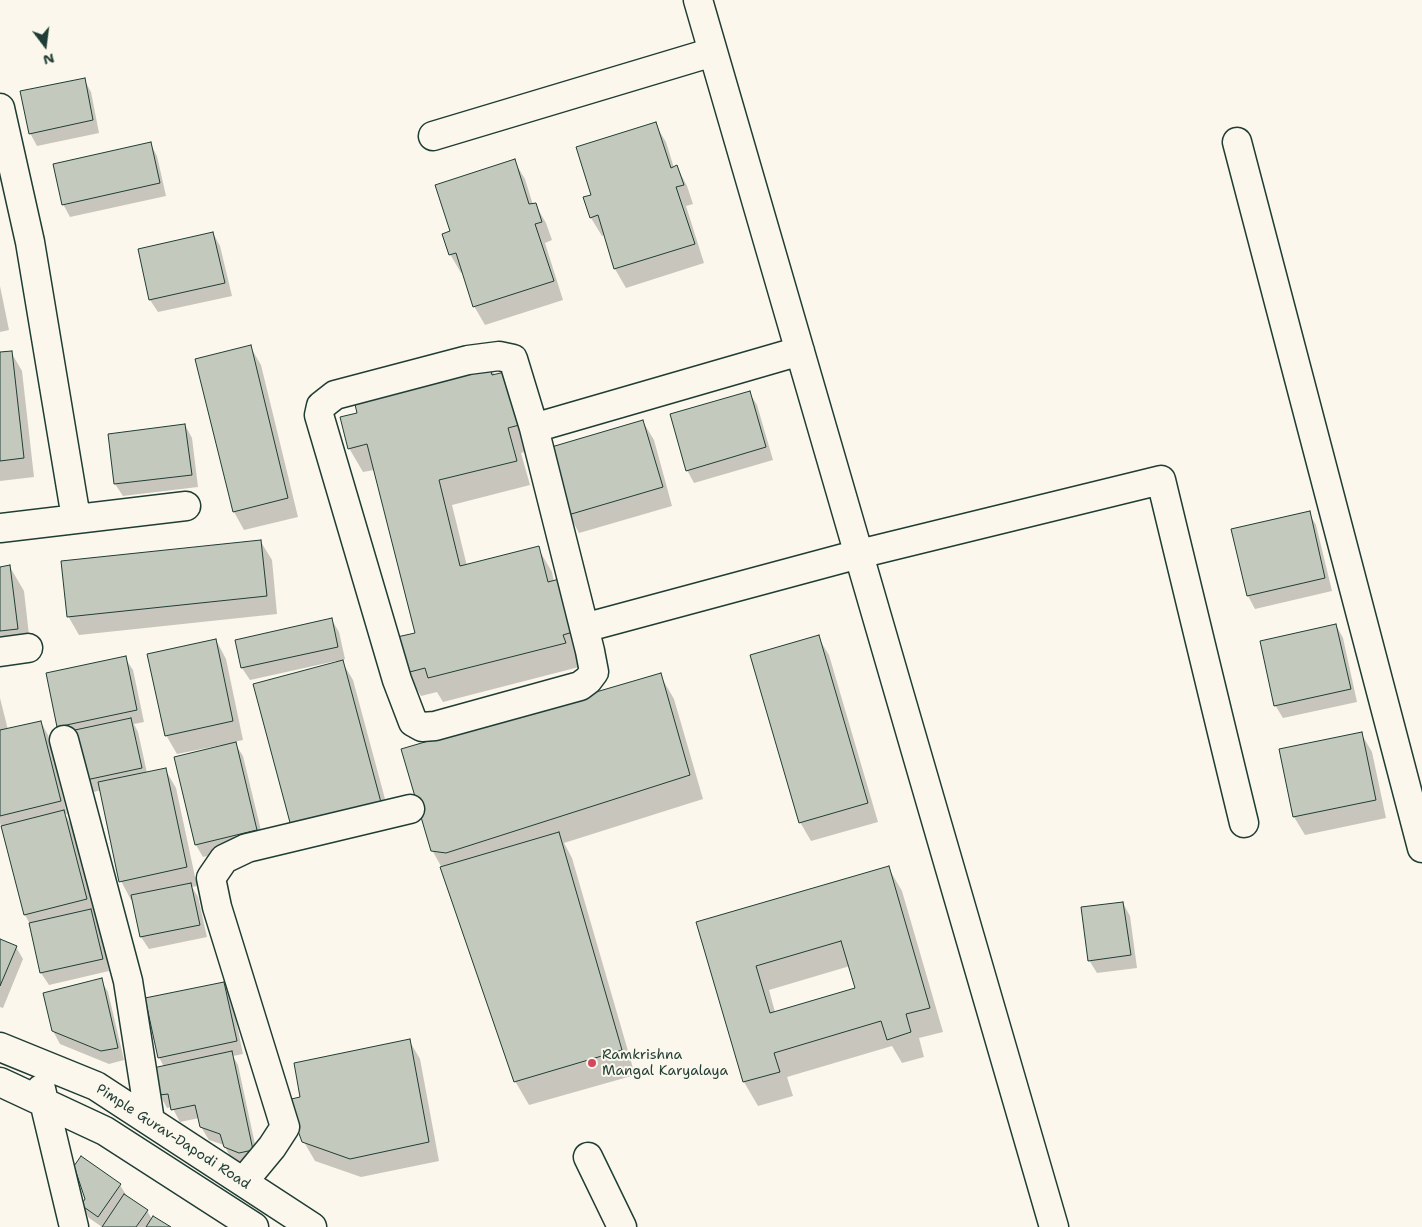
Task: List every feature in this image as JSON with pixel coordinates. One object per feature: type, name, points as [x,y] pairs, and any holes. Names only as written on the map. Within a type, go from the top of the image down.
[{"type":"street","points":[[698,0],[1054,1227]]},
{"type":"street","points":[[433,136],[713,52]]},
{"type":"street","points":[[0,108],[30,242],[76,518]]},
{"type":"street","points":[[1237,142],[1422,848]]},
{"type":"street","points":[[534,428],[800,351]]},
{"type":"street","points":[[499,356],[513,359],[534,428],[594,672],[580,686],[435,726],[422,727],[413,722],[397,680],[319,415],[321,406],[335,394],[468,360],[499,356]]},
{"type":"street","points":[[594,624],[859,554],[1161,480],[1244,823]]},
{"type":"street","points":[[0,528],[186,506]]},
{"type":"street","points":[[0,652],[28,648]]},
{"type":"street","points":[[64,740],[128,981],[150,1121]]},
{"type":"street","points":[[242,1182],[272,1147],[285,1127],[217,907],[211,878],[224,859],[247,848],[410,809]]},
{"type":"street","name":"Pimple Gurav-Dapodi Road","points":[[0,1047],[96,1086],[312,1227]]},
{"type":"street","points":[[35,1061],[74,1227]]},
{"type":"street","points":[[0,1082],[105,1131],[254,1227]]},
{"type":"street","points":[[588,1157],[622,1227]]},
{"type":"building","points":[[85,78],[93,120],[29,134],[20,91]]},
{"type":"building","points":[[656,122],[671,168],[677,165],[684,185],[676,187],[695,244],[614,269],[598,215],[590,218],[583,197],[591,195],[576,147]]},
{"type":"building","points":[[151,142],[160,183],[62,205],[53,164]]},
{"type":"building","points":[[515,159],[529,204],[536,203],[542,222],[535,224],[554,281],[473,307],[456,253],[449,255],[442,234],[450,231],[435,185]]},
{"type":"building","points":[[213,232],[225,283],[149,300],[138,249]]},
{"type":"building","points":[[251,345],[288,498],[233,512],[195,359]]},
{"type":"building","points":[[12,351],[24,458],[0,461],[0,352]]},
{"type":"building","points":[[488,361],[492,375],[509,371],[523,424],[508,428],[517,461],[439,480],[460,566],[539,546],[548,582],[563,578],[576,631],[563,635],[566,643],[428,678],[425,668],[406,673],[397,637],[415,633],[367,444],[348,449],[340,417],[357,413],[353,396]]},
{"type":"building","points":[[750,391],[766,447],[686,471],[670,414]]},
{"type":"building","points":[[643,420],[663,487],[568,515],[548,448]]},
{"type":"building","points":[[185,424],[192,475],[114,484],[108,434]]},
{"type":"building","points":[[1310,511],[1325,578],[1247,596],[1231,529]]},
{"type":"building","points":[[261,540],[267,596],[67,617],[61,561]]},
{"type":"building","points":[[10,565],[18,629],[0,631],[0,567]]},
{"type":"building","points":[[332,618],[338,647],[241,668],[235,640]]},
{"type":"building","points":[[1336,624],[1351,689],[1274,706],[1260,641]]},
{"type":"building","points":[[819,635],[868,803],[799,823],[750,655]]},
{"type":"building","points":[[216,639],[233,721],[165,736],[147,654]]},
{"type":"building","points":[[126,656],[137,710],[57,727],[46,673]]},
{"type":"building","points":[[343,660],[382,806],[292,830],[253,684]]},
{"type":"building","points":[[661,673],[690,775],[446,853],[431,851],[401,749]]},
{"type":"building","points":[[131,718],[142,768],[86,780],[75,730]]},
{"type":"building","points":[[41,721],[61,801],[0,816],[0,730]]},
{"type":"building","points":[[1362,732],[1376,800],[1293,817],[1279,749]]},
{"type":"building","points":[[236,742],[257,830],[195,845],[174,757]]},
{"type":"building","points":[[166,768],[187,867],[119,882],[98,782]]},
{"type":"building","points":[[64,810],[87,899],[24,915],[1,826]]},
{"type":"building","points":[[559,832],[622,1050],[514,1082],[440,867]]},
{"type":"building","points":[[889,866],[930,1008],[906,1014],[911,1032],[887,1040],[881,1021],[774,1053],[780,1072],[743,1082],[696,922]],"holes":[[[841,941],[855,988],[770,1013],[756,966]]]},
{"type":"building","points":[[191,883],[200,925],[140,937],[131,895]]},
{"type":"building","points":[[1123,902],[1131,955],[1088,961],[1081,907]]},
{"type":"building","points":[[91,909],[103,959],[40,973],[29,923]]},
{"type":"building","points":[[0,939],[17,946],[0,986]]},
{"type":"building","points":[[102,978],[118,1048],[101,1051],[52,1031],[43,993]]},
{"type":"building","points":[[224,982],[237,1041],[158,1058],[145,998]]},
{"type":"building","points":[[410,1039],[429,1142],[350,1159],[302,1142],[287,1100],[300,1097],[294,1063]]},
{"type":"building","points":[[232,1051],[253,1150],[239,1153],[224,1147],[220,1134],[200,1127],[195,1105],[171,1110],[168,1094],[159,1095],[153,1068]]},
{"type":"building","points":[[81,1156],[121,1184],[98,1217],[81,1205],[85,1199],[74,1166]]},
{"type":"building","points":[[124,1194],[148,1210],[136,1227],[102,1227]]},
{"type":"building","points":[[153,1216],[171,1227],[146,1227]]},
{"type":"place","name":"Ramkrishna Mangal Karyalaya","points":[[592,1063]]}]
